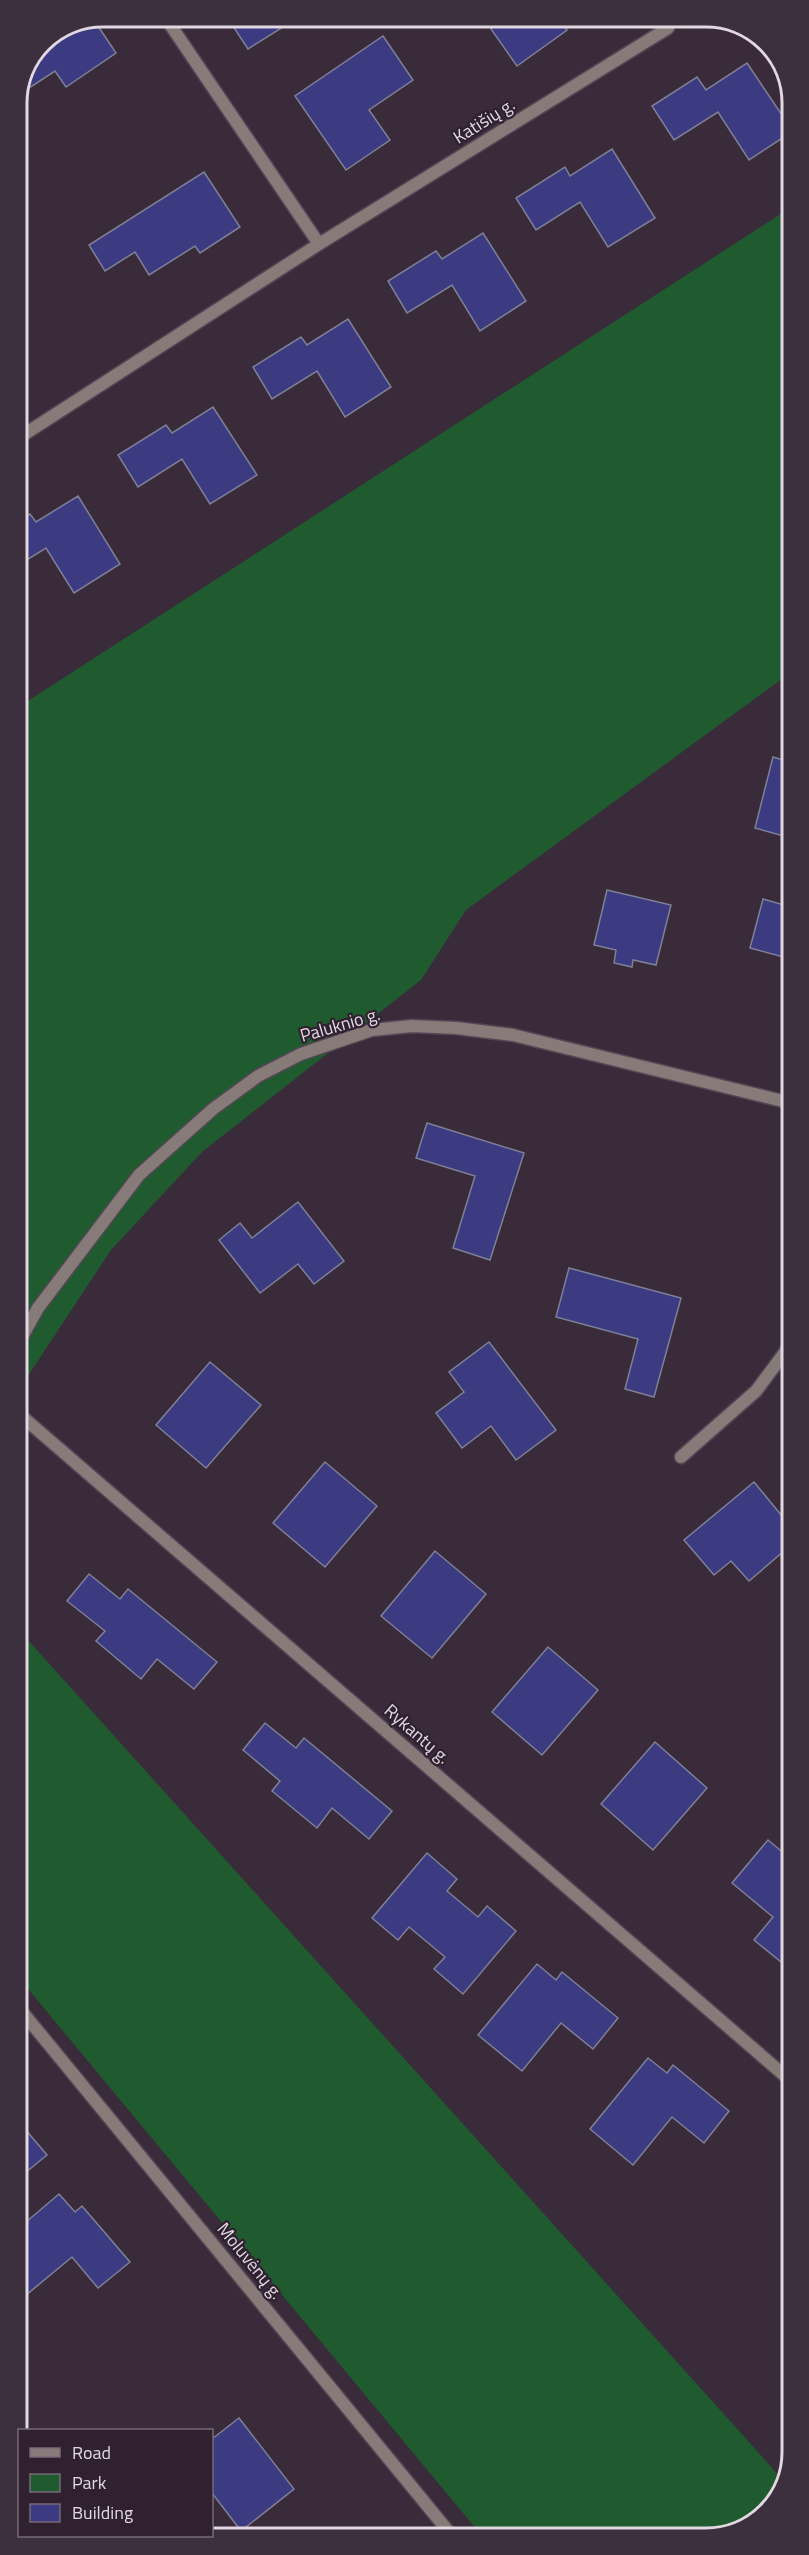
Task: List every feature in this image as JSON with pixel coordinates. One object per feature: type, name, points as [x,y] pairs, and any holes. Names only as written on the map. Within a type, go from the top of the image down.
[{"type":"street","points":[[172,27],[319,244]]},
{"type":"street","name":"Katišių g.","points":[[27,433],[319,244],[668,28]]},
{"type":"street","name":"Paluknio g.","points":[[27,1328],[38,1308],[140,1175],[213,1109],[258,1076],[301,1054],[372,1030],[412,1026],[456,1028],[513,1035],[782,1101]]},
{"type":"street","points":[[681,1457],[756,1391],[782,1356]]},
{"type":"street","name":"Rykantų g.","points":[[27,1421],[782,2073]]},
{"type":"street","name":"Moluvėnų g.","points":[[27,2018],[446,2528]]},
{"type":"green space","points":[[782,213],[782,679],[466,910],[421,980],[202,1152],[111,1250],[27,1377],[27,702]]},
{"type":"green space","points":[[27,1639],[778,2475],[772,2490],[760,2506],[740,2520],[716,2527],[476,2528],[27,1988]]},
{"type":"building","points":[[99,27],[116,53],[66,87],[55,71],[28,89],[33,74],[49,49],[74,33]]},
{"type":"building","points":[[234,27],[283,27],[248,49]]},
{"type":"building","points":[[494,27],[565,27],[567,30],[517,66],[491,29]]},
{"type":"building","points":[[383,36],[413,80],[369,110],[390,140],[346,170],[295,96]]},
{"type":"building","points":[[747,63],[782,115],[782,138],[749,160],[718,112],[674,140],[652,106],[697,77],[706,90]]},
{"type":"building","points":[[612,149],[655,218],[608,247],[580,202],[536,230],[516,198],[565,167],[570,176]]},
{"type":"building","points":[[204,172],[240,227],[200,253],[195,246],[149,275],[135,252],[105,271],[89,245]]},
{"type":"building","points":[[483,233],[526,301],[480,331],[452,285],[407,313],[388,281],[436,251],[442,259]]},
{"type":"building","points":[[348,319],[391,387],[345,417],[317,371],[272,399],[253,367],[301,337],[307,345]]},
{"type":"building","points":[[213,407],[257,475],[210,504],[182,459],[138,487],[118,455],[166,425],[172,433]]},
{"type":"building","points":[[78,496],[120,564],[74,593],[46,548],[27,560],[27,516],[30,514],[36,522]]},
{"type":"building","points":[[773,757],[782,760],[782,836],[755,828]]},
{"type":"building","points":[[607,890],[671,905],[656,965],[633,960],[632,967],[614,963],[616,950],[594,945]]},
{"type":"building","points":[[763,899],[782,904],[782,957],[750,948]]},
{"type":"building","points":[[427,1123],[524,1153],[490,1260],[453,1248],[475,1176],[416,1158]]},
{"type":"building","points":[[298,1202],[344,1261],[314,1284],[298,1264],[260,1293],[219,1240],[240,1223],[252,1238]]},
{"type":"building","points":[[569,1268],[681,1298],[654,1397],[625,1389],[638,1339],[556,1317]]},
{"type":"building","points":[[489,1342],[556,1430],[516,1460],[491,1426],[462,1448],[436,1413],[464,1392],[449,1372]]},
{"type":"building","points":[[210,1362],[261,1405],[206,1468],[156,1425]]},
{"type":"building","points":[[325,1462],[377,1506],[325,1567],[273,1523]]},
{"type":"building","points":[[754,1482],[782,1516],[782,1553],[749,1581],[731,1561],[714,1575],[684,1540]]},
{"type":"building","points":[[435,1551],[486,1594],[432,1658],[381,1616]]},
{"type":"building","points":[[89,1574],[120,1599],[128,1589],[217,1662],[194,1689],[157,1659],[141,1679],[96,1641],[105,1631],[67,1601]]},
{"type":"building","points":[[548,1647],[598,1690],[542,1755],[492,1712]]},
{"type":"building","points":[[265,1723],[296,1748],[304,1738],[392,1811],[369,1839],[332,1808],[317,1828],[272,1791],[280,1781],[243,1750]]},
{"type":"building","points":[[655,1742],[707,1788],[653,1850],[601,1804]]},
{"type":"building","points":[[768,1840],[782,1852],[782,1963],[754,1940],[773,1917],[732,1883]]},
{"type":"building","points":[[427,1853],[457,1879],[447,1891],[478,1917],[487,1906],[516,1931],[463,1994],[434,1969],[445,1957],[409,1927],[398,1940],[372,1918]]},
{"type":"building","points":[[537,1964],[556,1980],[562,1972],[618,2018],[593,2049],[561,2023],[522,2071],[478,2035]]},
{"type":"building","points":[[648,2058],[667,2073],[673,2065],[729,2111],[704,2143],[672,2117],[633,2165],[590,2129]]},
{"type":"building","points":[[27,2131],[47,2155],[27,2171]]},
{"type":"building","points":[[59,2194],[75,2212],[82,2206],[130,2262],[98,2288],[72,2257],[27,2294],[27,2221]]},
{"type":"building","points":[[239,2418],[294,2489],[245,2528],[239,2528],[213,2494],[213,2438]]}]
